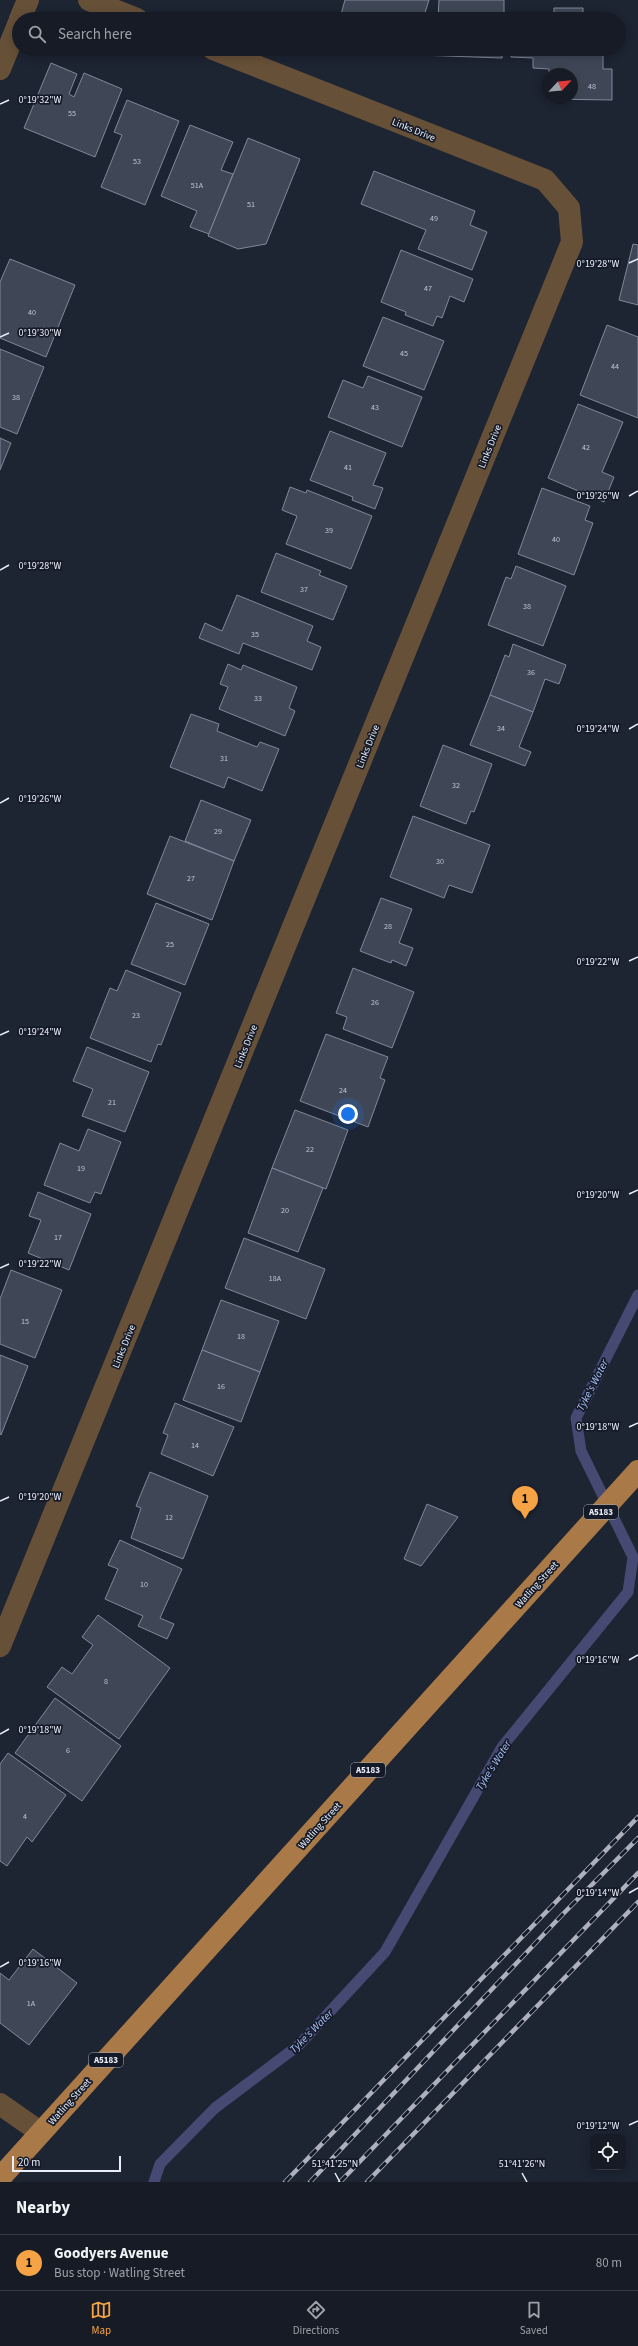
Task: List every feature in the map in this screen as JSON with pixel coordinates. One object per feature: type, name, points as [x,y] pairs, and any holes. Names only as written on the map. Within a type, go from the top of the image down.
[{"type":"main road","name":"Watling Street","points":[[0,2178],[638,1471]]},
{"type":"street","points":[[23,12],[28,0]]},
{"type":"street","points":[[89,0],[119,12]]},
{"type":"street","points":[[0,69],[12,39]]},
{"type":"street","name":"Links Drive","points":[[0,1646],[572,242],[569,208],[545,180],[231,56]]},
{"type":"street","points":[[0,2104],[40,2132]]},
{"type":"building","points":[[345,0],[429,0],[425,12],[342,12]]},
{"type":"building","points":[[439,0],[504,0],[504,12],[438,12]]},
{"type":"building","points":[[554,8],[583,8],[583,12],[554,12]]},
{"type":"building","points":[[446,56],[502,56],[502,58]]},
{"type":"building","points":[[511,56],[603,56],[603,69],[612,69],[612,100],[578,99],[578,68],[533,68],[533,58]]},
{"type":"building","points":[[51,63],[77,74],[69,94],[74,97],[84,73],[122,89],[95,157],[24,128]]},
{"type":"building","points":[[127,100],[179,121],[145,205],[101,187],[122,135],[114,132]]},
{"type":"building","points":[[190,125],[233,142],[221,170],[233,174],[209,234],[190,227],[197,211],[161,196]]},
{"type":"building","points":[[248,138],[300,159],[266,244],[238,249],[208,236]]},
{"type":"building","points":[[374,171],[475,211],[470,225],[487,232],[472,270],[418,249],[426,230],[361,204]]},
{"type":"building","points":[[633,244],[638,245],[638,305],[619,300]]},
{"type":"building","points":[[401,250],[473,279],[464,302],[450,296],[442,318],[437,316],[433,326],[405,315],[406,312],[381,302]]},
{"type":"building","points":[[10,259],[75,285],[46,357],[0,338],[0,282]]},
{"type":"building","points":[[383,317],[444,341],[424,390],[363,366]]},
{"type":"building","points":[[607,325],[638,337],[638,418],[580,395]]},
{"type":"building","points":[[0,349],[44,367],[17,434],[0,427]]},
{"type":"building","points":[[368,376],[422,397],[402,447],[328,417],[343,380],[363,388]]},
{"type":"building","points":[[578,404],[623,422],[602,472],[614,477],[604,502],[548,478]]},
{"type":"building","points":[[330,431],[386,453],[373,485],[383,488],[375,509],[352,500],[353,497],[310,480]]},
{"type":"building","points":[[0,438],[11,443],[0,470]]},
{"type":"building","points":[[290,487],[306,493],[307,490],[372,516],[351,569],[286,544],[297,516],[282,510]]},
{"type":"building","points":[[542,488],[590,506],[585,520],[593,523],[574,575],[518,554]]},
{"type":"building","points":[[276,553],[321,571],[319,575],[347,586],[333,620],[261,592]]},
{"type":"building","points":[[516,566],[566,586],[543,646],[488,625],[506,577],[511,579]]},
{"type":"building","points":[[237,595],[313,626],[307,641],[321,647],[312,670],[243,643],[239,654],[199,638],[205,623],[222,631]]},
{"type":"building","points":[[513,644],[566,665],[559,684],[545,679],[533,712],[490,695],[505,655],[509,657]]},
{"type":"building","points":[[228,664],[241,670],[243,665],[297,687],[289,708],[295,711],[285,736],[219,709],[228,687],[220,684]]},
{"type":"building","points":[[490,695],[533,712],[519,747],[531,752],[525,766],[470,745]]},
{"type":"building","points":[[191,714],[219,724],[217,731],[257,747],[260,742],[279,749],[262,791],[228,777],[224,788],[170,767]]},
{"type":"building","points":[[443,745],[492,764],[474,812],[471,811],[466,824],[420,806]]},
{"type":"building","points":[[201,800],[251,820],[234,861],[185,841]]},
{"type":"building","points":[[413,816],[490,845],[472,893],[449,885],[444,898],[390,877]]},
{"type":"building","points":[[170,836],[234,861],[212,920],[147,894]]},
{"type":"building","points":[[381,898],[412,909],[399,943],[413,948],[406,966],[392,960],[391,963],[360,951]]},
{"type":"building","points":[[156,903],[209,924],[185,985],[131,964]]},
{"type":"building","points":[[353,968],[414,992],[392,1048],[343,1029],[347,1017],[336,1013]]},
{"type":"building","points":[[126,970],[181,993],[161,1045],[158,1044],[151,1062],[90,1038],[110,988],[117,991]]},
{"type":"building","points":[[326,1034],[388,1057],[380,1078],[385,1080],[368,1127],[300,1101]]},
{"type":"building","points":[[87,1047],[149,1072],[125,1132],[82,1116],[93,1089],[73,1081]]},
{"type":"building","points":[[295,1110],[348,1130],[326,1189],[272,1168]]},
{"type":"building","points":[[88,1129],[121,1142],[101,1194],[95,1192],[90,1203],[44,1185],[60,1143],[79,1151]]},
{"type":"building","points":[[272,1168],[323,1188],[298,1252],[248,1233]]},
{"type":"building","points":[[38,1192],[91,1214],[69,1270],[28,1253],[41,1220],[29,1216]]},
{"type":"building","points":[[244,1238],[325,1269],[306,1319],[225,1288]]},
{"type":"building","points":[[11,1270],[62,1290],[35,1358],[0,1344],[0,1299]]},
{"type":"building","points":[[221,1300],[279,1321],[260,1372],[202,1350]]},
{"type":"building","points":[[202,1350],[260,1372],[241,1422],[183,1400]]},
{"type":"building","points":[[0,1355],[28,1366],[1,1435],[0,1434]]},
{"type":"building","points":[[175,1403],[234,1427],[213,1476],[161,1454],[168,1435],[163,1433]]},
{"type":"building","points":[[150,1472],[208,1496],[183,1559],[131,1538],[141,1508],[136,1506]]},
{"type":"building","points":[[427,1504],[458,1517],[421,1566],[404,1559]]},
{"type":"building","points":[[120,1540],[182,1569],[160,1618],[174,1624],[167,1639],[138,1626],[143,1616],[105,1599],[118,1569],[108,1565]]},
{"type":"building","points":[[98,1615],[170,1668],[119,1739],[47,1687],[62,1667],[72,1674],[93,1645],[82,1637]]},
{"type":"building","points":[[55,1698],[121,1746],[82,1801],[15,1753]]},
{"type":"building","points":[[8,1753],[66,1795],[32,1842],[27,1837],[7,1866],[0,1861],[0,1764]]},
{"type":"building","points":[[33,1949],[77,1983],[29,2045],[0,2023],[0,1973],[9,1980]]},
{"type":"waterway","name":"Tyke's Water","points":[[154,2182],[160,2164],[215,2108],[299,2045],[385,1952],[502,1747],[628,1592],[633,1557],[581,1451],[576,1418],[638,1295]]},
{"type":"railway","points":[[285,2182],[638,1817]]},
{"type":"railway","points":[[310,2182],[562,1915],[638,1838]]},
{"type":"railway","points":[[340,2182],[638,1873]]},
{"type":"railway","points":[[367,2182],[638,1902]]},
{"type":"place","name":"Goodyers Avenue","points":[[525,1519]]}]
